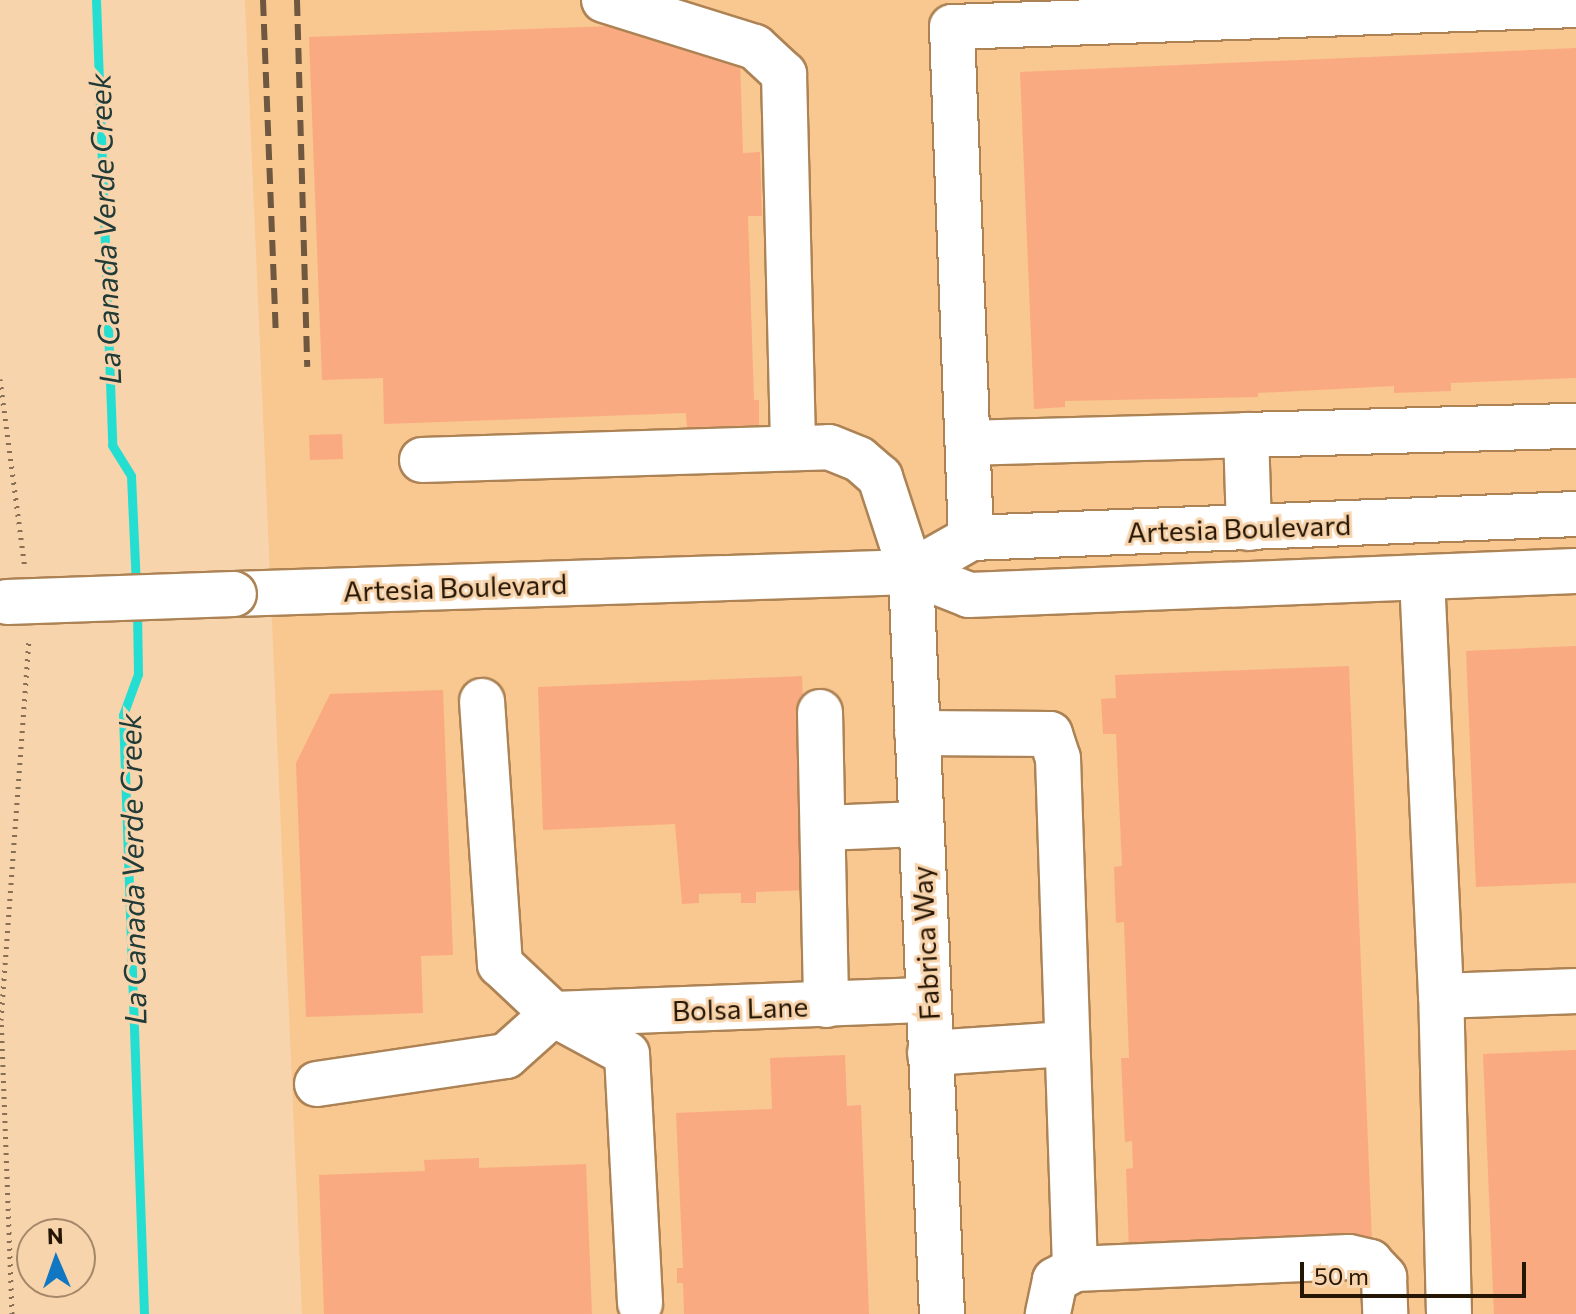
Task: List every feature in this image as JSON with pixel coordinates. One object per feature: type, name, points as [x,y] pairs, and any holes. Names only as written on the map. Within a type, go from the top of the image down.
[{"type":"main road","points":[[604,0],[755,47],[784,74],[793,447]]},
{"type":"main road","points":[[971,538],[952,27],[1576,5]]},
{"type":"main road","points":[[968,443],[1576,426]]},
{"type":"main road","points":[[1246,435],[1249,528]]},
{"type":"main road","name":"Fabrica Way","points":[[422,460],[829,447],[859,459],[880,477],[911,572],[942,1314]]},
{"type":"main road","name":"Artesia Boulevard","points":[[911,572],[971,538],[1576,514]]},
{"type":"main road","name":"Artesia Boulevard","points":[[15,602],[911,572],[969,595],[1576,571]]},
{"type":"main road","points":[[1422,577],[1441,996],[1449,1314]]},
{"type":"main road","points":[[482,701],[500,964],[553,1014],[627,1054],[640,1304]]},
{"type":"main road","points":[[820,712],[826,1005]]},
{"type":"main road","points":[[917,733],[1050,734],[1058,758],[1075,1269]]},
{"type":"main road","points":[[823,828],[920,824]]},
{"type":"main road","points":[[1441,996],[1576,991]]},
{"type":"main road","name":"Bolsa Lane","points":[[553,1014],[927,1000]]},
{"type":"main road","points":[[317,1084],[506,1056],[553,1014]]},
{"type":"main road","points":[[930,1053],[1067,1044]]},
{"type":"main road","points":[[1048,1314],[1055,1280],[1075,1269],[1349,1257],[1370,1262],[1384,1277],[1385,1314]]},
{"type":"path","points":[[0,379],[15,602],[31,659],[0,1019],[12,1314]]},
{"type":"shaded area","points":[[245,0],[1576,0],[1576,1314],[302,1314]]},
{"type":"building","points":[[612,26],[740,61],[743,153],[760,152],[762,216],[748,216],[754,400],[759,400],[759,425],[687,428],[686,413],[384,424],[383,378],[322,380],[309,37]]},
{"type":"building","points":[[1576,48],[1576,378],[1451,383],[1451,391],[1394,393],[1394,386],[1258,393],[1258,397],[1065,401],[1065,407],[1034,409],[1020,72]]},
{"type":"building","points":[[342,434],[343,459],[310,460],[309,435]]},
{"type":"building","points":[[1576,646],[1576,883],[1476,887],[1466,651]]},
{"type":"building","points":[[1349,666],[1372,1242],[1129,1251],[1126,1169],[1133,1168],[1132,1141],[1125,1142],[1121,1058],[1129,1058],[1124,922],[1116,923],[1114,867],[1122,866],[1116,734],[1103,734],[1101,699],[1116,698],[1115,675]]},
{"type":"building","points":[[802,676],[811,890],[756,892],[756,903],[741,903],[741,893],[699,894],[699,903],[682,904],[675,824],[543,830],[538,687]]},
{"type":"building","points":[[443,690],[453,955],[421,956],[423,1013],[306,1017],[296,763],[330,694]]},
{"type":"building","points":[[1576,1050],[1576,1314],[1494,1314],[1483,1054]]},
{"type":"building","points":[[845,1055],[847,1106],[861,1105],[869,1314],[684,1314],[683,1283],[677,1283],[677,1268],[683,1268],[676,1113],[772,1109],[770,1058]]},
{"type":"building","points":[[479,1158],[479,1168],[586,1164],[592,1314],[324,1314],[319,1175],[425,1171],[424,1160]]},
{"type":"waterway","name":"La Canada Verde Creek","points":[[96,0],[112,445],[131,476],[136,587]]},
{"type":"waterway","name":"La Canada Verde Creek","points":[[137,610],[138,674],[123,715],[144,1314]]},
{"type":"railway","points":[[263,0],[276,332]]},
{"type":"railway","points":[[297,0],[307,367]]}]
